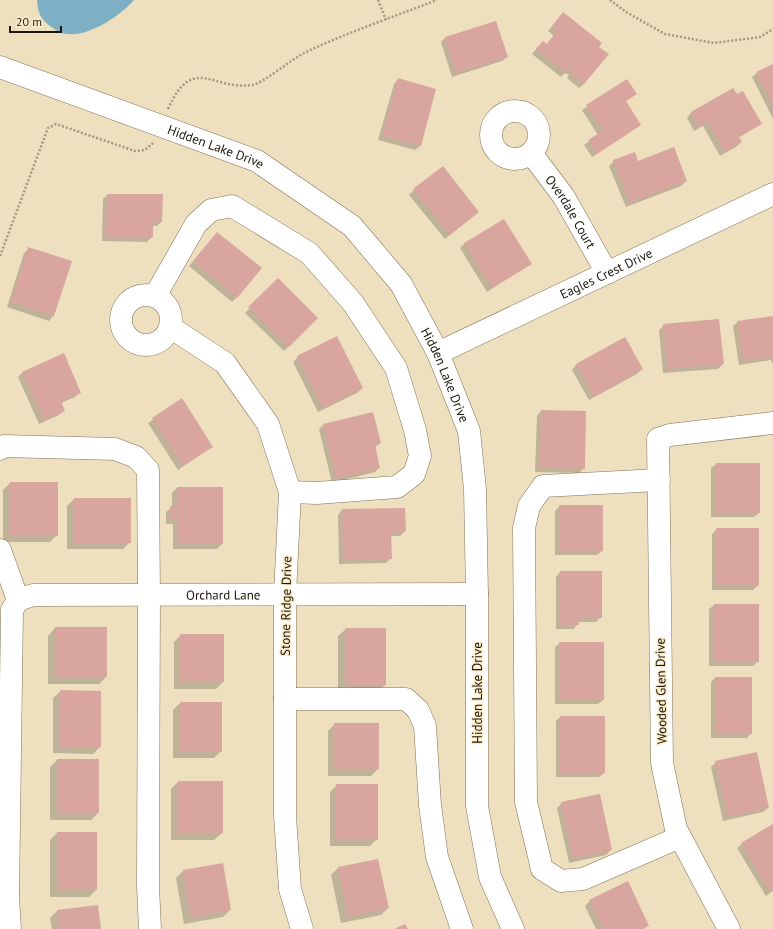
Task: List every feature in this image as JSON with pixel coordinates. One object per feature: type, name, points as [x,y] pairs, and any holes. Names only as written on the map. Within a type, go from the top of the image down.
[{"type":"street","name":"Hidden Lake Drive","points":[[0,67],[258,161],[352,226],[401,284],[438,353],[470,431],[475,489],[477,594],[477,806],[490,876],[513,929]]},
{"type":"street","name":"Overdale Court","points":[[531,153],[564,198],[607,273]]},
{"type":"street","name":"Eagles Crest Drive","points":[[438,353],[773,194]]},
{"type":"street","points":[[155,296],[196,224],[211,210],[232,206],[309,252],[353,303],[396,368],[415,430],[420,456],[414,474],[397,487],[317,493],[290,492]]},
{"type":"street","points":[[138,296],[155,296],[167,306],[171,320],[170,327],[166,335],[160,341],[143,345],[132,340],[123,330],[121,318],[125,306],[131,300],[138,296]]},
{"type":"street","name":"Stone Ridge Drive","points":[[170,327],[225,363],[268,424],[290,492],[285,594],[285,816],[289,882],[302,929]]},
{"type":"street","name":"Wooded Glen Drive","points":[[723,927],[676,829],[662,763],[658,439],[670,435],[773,423]]},
{"type":"street","points":[[0,449],[4,446],[115,449],[136,457],[148,470],[148,886],[150,929]]},
{"type":"street","points":[[659,480],[543,486],[529,506],[524,528],[526,802],[542,869],[561,880],[583,879],[680,837]]},
{"type":"street","points":[[0,550],[18,600],[12,610],[8,897],[10,929]]},
{"type":"street","name":"Orchard Lane","points":[[18,600],[33,595],[477,594]]},
{"type":"street","points":[[285,699],[406,699],[418,710],[425,726],[430,805],[437,857],[462,929]]},
{"type":"path","points":[[378,0],[386,20]]},
{"type":"path","points":[[0,256],[48,128],[56,124],[135,151],[145,150],[154,142],[175,93],[188,80],[203,78],[241,85],[254,85],[303,53],[437,0]]},
{"type":"path","points":[[610,0],[626,12],[665,34],[707,42],[714,43],[760,37],[773,29]]},
{"type":"water","points":[[37,0],[134,0],[128,7],[101,26],[80,33],[70,34],[61,33],[50,26],[42,18],[39,12]]},
{"type":"building","points":[[563,12],[602,43],[599,47],[609,54],[584,84],[570,73],[573,70],[570,68],[566,73],[536,49],[543,41],[547,44],[557,31],[552,26]]},
{"type":"building","points":[[496,21],[508,57],[456,73],[445,37]]},
{"type":"building","points":[[773,64],[773,106],[756,72]]},
{"type":"building","points":[[398,78],[436,89],[421,146],[382,136]]},
{"type":"building","points":[[627,79],[637,94],[626,101],[641,125],[597,154],[588,140],[603,131],[586,105]]},
{"type":"building","points":[[733,88],[737,94],[743,91],[762,124],[739,137],[742,142],[725,152],[708,122],[699,127],[691,112]]},
{"type":"building","points":[[674,147],[687,181],[630,203],[613,160],[635,152],[638,161]]},
{"type":"building","points":[[443,166],[479,212],[450,235],[413,189]]},
{"type":"building","points":[[107,194],[163,194],[162,222],[153,222],[153,237],[106,237]]},
{"type":"building","points":[[504,219],[532,264],[492,288],[464,243]]},
{"type":"building","points":[[217,232],[262,268],[237,298],[193,261]]},
{"type":"building","points":[[28,247],[72,261],[54,316],[11,302]]},
{"type":"building","points":[[278,278],[318,318],[289,347],[248,307]]},
{"type":"building","points":[[773,316],[773,357],[743,361],[737,321]]},
{"type":"building","points":[[719,319],[724,364],[668,369],[663,324]]},
{"type":"building","points":[[337,336],[363,388],[323,408],[297,356]]},
{"type":"building","points":[[625,337],[643,369],[594,397],[576,364]]},
{"type":"building","points":[[64,353],[81,393],[61,401],[65,411],[44,420],[22,372]]},
{"type":"building","points":[[182,398],[213,447],[183,466],[152,418]]},
{"type":"building","points":[[541,410],[586,411],[585,469],[540,467]]},
{"type":"building","points":[[373,412],[381,443],[375,445],[380,468],[336,479],[323,424]]},
{"type":"building","points":[[716,463],[760,463],[760,513],[716,513]]},
{"type":"building","points":[[10,482],[58,482],[58,536],[10,536]]},
{"type":"building","points":[[177,487],[223,487],[223,544],[177,544],[177,520],[170,520],[170,506],[177,506]]},
{"type":"building","points":[[74,498],[131,498],[131,543],[74,543]]},
{"type":"building","points":[[559,505],[603,505],[603,551],[559,551]]},
{"type":"building","points":[[405,508],[406,531],[391,532],[392,559],[343,560],[342,509]]},
{"type":"building","points":[[716,528],[759,528],[759,586],[716,586]]},
{"type":"building","points":[[560,571],[602,571],[602,618],[579,618],[579,625],[560,625]]},
{"type":"building","points":[[714,604],[759,604],[759,662],[714,662]]},
{"type":"building","points":[[55,627],[107,627],[107,677],[55,677]]},
{"type":"building","points":[[345,628],[386,628],[386,685],[345,685]]},
{"type":"building","points":[[180,634],[224,634],[224,682],[180,682]]},
{"type":"building","points":[[559,642],[604,642],[604,700],[559,700]]},
{"type":"building","points":[[715,677],[752,677],[752,734],[715,734]]},
{"type":"building","points":[[60,690],[101,691],[101,747],[60,747]]},
{"type":"building","points":[[180,702],[222,702],[222,752],[180,752]]},
{"type":"building","points":[[560,716],[605,716],[605,773],[560,773]]},
{"type":"building","points":[[334,723],[379,723],[379,769],[334,769]]},
{"type":"building","points":[[757,752],[769,808],[728,817],[715,761]]},
{"type":"building","points":[[57,759],[99,759],[99,813],[57,813]]},
{"type":"building","points":[[178,781],[223,781],[223,833],[178,833]]},
{"type":"building","points":[[336,784],[378,784],[378,840],[336,840]]},
{"type":"building","points":[[600,794],[612,850],[573,859],[561,802]]},
{"type":"building","points":[[773,824],[773,890],[770,892],[741,843]]},
{"type":"building","points":[[57,832],[97,832],[97,890],[57,890]]},
{"type":"building","points":[[378,859],[389,908],[348,917],[338,867]]},
{"type":"building","points":[[223,863],[231,910],[191,918],[183,870]]},
{"type":"building","points":[[628,881],[649,926],[642,929],[603,929],[589,900]]},
{"type":"building","points":[[98,905],[101,929],[59,929],[57,910]]},
{"type":"building","points":[[405,924],[408,929],[394,929]]}]
